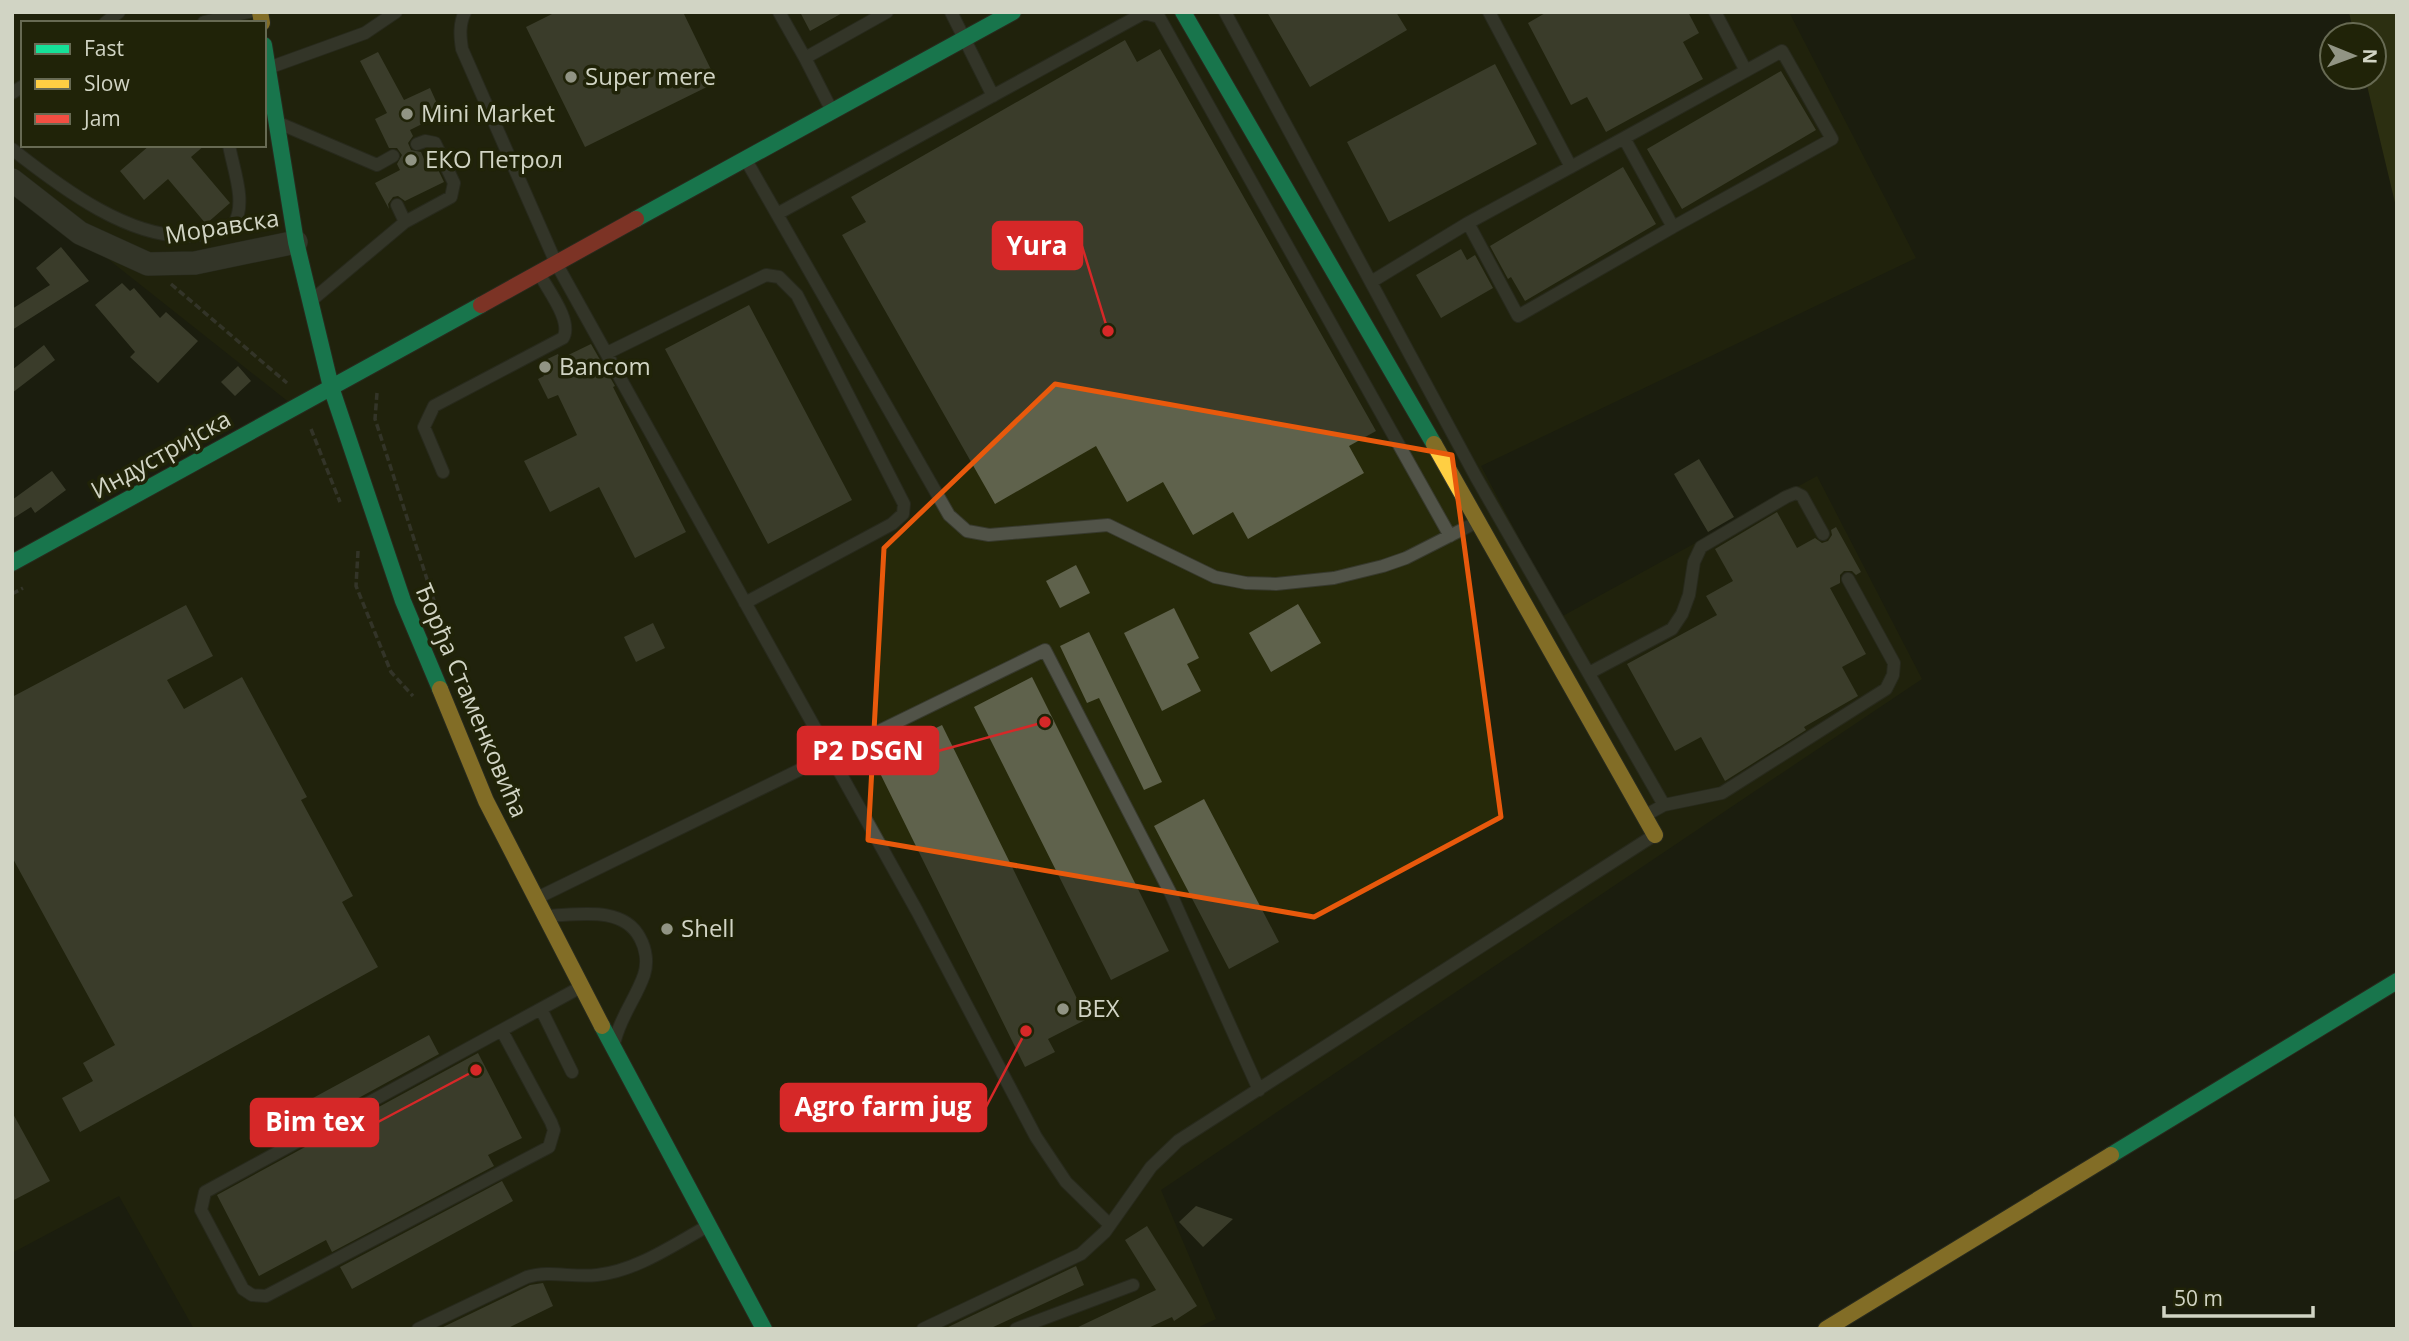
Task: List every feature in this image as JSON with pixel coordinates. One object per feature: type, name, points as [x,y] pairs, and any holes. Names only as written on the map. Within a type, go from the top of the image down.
[{"type":"street","name":"Индустријска","points":[[12,563],[1013,12]]},
{"type":"street","points":[[1183,12],[1479,521],[1655,835]]},
{"type":"street","name":"Ђорђа Стаменковића","points":[[266,61],[296,242],[309,303],[331,387],[402,601],[486,801],[535,899],[764,1329]]},
{"type":"street","name":"Моравска","points":[[12,180],[80,233],[148,264],[195,263],[296,242]]},
{"type":"street","points":[[1826,1329],[2397,981]]},
{"type":"lane","points":[[204,19],[249,12]]},
{"type":"lane","points":[[267,69],[365,33],[396,12]]},
{"type":"lane","points":[[465,12],[460,34],[462,50],[556,263],[917,911],[1036,1137],[1066,1182],[1110,1225]]},
{"type":"lane","points":[[779,12],[832,112]]},
{"type":"lane","points":[[805,58],[887,12]]},
{"type":"lane","points":[[951,12],[993,96]]},
{"type":"lane","points":[[1226,12],[1476,477],[1664,805]]},
{"type":"lane","points":[[1489,12],[1571,167]]},
{"type":"lane","points":[[1715,12],[1746,71]]},
{"type":"lane","points":[[777,214],[1144,13],[1159,17],[1450,536]]},
{"type":"lane","points":[[1371,282],[1468,223],[1782,51],[1832,139],[1517,316],[1468,223]]},
{"type":"lane","points":[[276,121],[377,165],[384,178]]},
{"type":"lane","points":[[1624,138],[1673,227]]},
{"type":"lane","points":[[309,303],[405,222],[451,197],[455,188],[435,143],[425,141],[417,145]]},
{"type":"lane","points":[[12,149],[57,185],[100,211],[158,233],[196,236],[234,224],[239,215],[240,201],[229,147]]},
{"type":"lane","points":[[377,165],[393,156]]},
{"type":"lane","points":[[746,159],[949,515],[967,531],[989,535],[1108,525],[1214,577],[1247,583],[1276,584],[1358,573],[1406,558],[1479,521]]},
{"type":"lane","points":[[397,205],[405,222]]},
{"type":"lane","points":[[443,472],[424,427],[434,406],[564,338],[566,322],[539,273]]},
{"type":"lane","points":[[607,353],[766,275],[779,277],[797,295],[904,504],[903,514],[892,524],[745,603]]},
{"type":"lane","points":[[1589,673],[1672,629],[1682,614],[1689,595],[1694,562],[1701,547],[1786,496],[1796,493],[1802,496],[1823,534]]},
{"type":"lane","points":[[1644,816],[1664,805],[1722,793],[1886,689],[1893,675],[1894,663],[1848,579]]},
{"type":"lane","points":[[535,899],[1045,650],[1175,902],[1259,1090]]},
{"type":"lane","points":[[923,1329],[1070,1260],[1091,1246],[1110,1225],[1151,1167],[1178,1141],[1655,835]]},
{"type":"lane","points":[[544,916],[613,915],[631,926],[638,934],[646,954],[643,975],[623,1015],[613,1047]]},
{"type":"lane","points":[[502,1031],[551,1122],[554,1130],[549,1147],[267,1296],[252,1295],[243,1289],[201,1210],[205,1192],[581,986]]},
{"type":"lane","points":[[541,1009],[572,1072]]},
{"type":"lane","points":[[418,1329],[535,1275],[596,1275],[623,1269],[709,1226]]},
{"type":"lane","points":[[1016,1329],[1133,1285]]},
{"type":"path","points":[[148,264],[307,400]]},
{"type":"path","points":[[378,362],[375,419],[437,610]]},
{"type":"highlighted area","points":[[1055,384],[1452,455],[1501,817],[1314,917],[868,840],[884,548]]},
{"type":"shaded area","points":[[12,12],[1789,12],[1916,258],[1481,466],[1561,617],[1817,476],[1922,679],[1161,1190],[1216,1319],[1195,1329],[194,1329],[119,1196],[12,1253],[12,563],[295,407],[12,183]]},
{"type":"shaded area","points":[[2349,12],[2397,12],[2397,211],[2368,91],[2388,91],[2388,21],[2351,21]]},
{"type":"building","points":[[556,12],[683,12],[717,82],[585,147],[526,27]]},
{"type":"building","points":[[800,12],[844,12],[810,31]]},
{"type":"building","points":[[1267,12],[1396,12],[1407,30],[1310,87]]},
{"type":"building","points":[[1547,12],[1688,12],[1699,33],[1683,42],[1703,79],[1606,132],[1587,97],[1571,105],[1528,23]]},
{"type":"building","points":[[1125,40],[1137,62],[1160,49],[1376,431],[1349,446],[1364,473],[1248,539],[1233,512],[1193,535],[1163,482],[1127,502],[1096,446],[995,504],[842,235],[866,222],[851,197]]},
{"type":"building","points":[[378,52],[404,100],[430,88],[439,108],[421,116],[424,123],[410,130],[413,136],[408,143],[411,150],[421,152],[424,159],[431,155],[444,182],[405,201],[398,196],[393,197],[388,204],[389,209],[375,183],[400,170],[397,164],[402,155],[397,148],[389,148],[375,119],[387,113],[360,61]]},
{"type":"building","points":[[1495,64],[1537,144],[1389,222],[1347,142]]},
{"type":"building","points":[[1781,71],[1816,130],[1682,209],[1647,149]]},
{"type":"building","points":[[148,147],[203,147],[191,157],[230,203],[206,224],[168,179],[144,200],[120,171]]},
{"type":"building","points":[[1623,167],[1656,224],[1525,301],[1511,277],[1508,279],[1490,246]]},
{"type":"building","points":[[61,247],[89,281],[12,330],[12,309],[50,285],[36,268]]},
{"type":"building","points":[[1461,249],[1467,260],[1475,255],[1493,288],[1441,318],[1416,275]]},
{"type":"building","points":[[122,283],[130,291],[134,288],[160,318],[166,312],[198,341],[158,383],[130,357],[135,352],[95,305]]},
{"type":"building","points":[[749,305],[852,500],[768,544],[665,349]]},
{"type":"building","points":[[591,344],[615,386],[613,387],[686,532],[635,558],[599,487],[550,512],[524,461],[577,435],[558,395],[548,399],[538,379],[544,376],[539,363],[558,354],[560,359]]},
{"type":"building","points":[[44,345],[55,360],[12,393],[12,370]]},
{"type":"building","points":[[238,366],[251,381],[235,396],[221,382]]},
{"type":"building","points":[[1699,459],[1734,517],[1708,532],[1674,474]]},
{"type":"building","points":[[52,471],[66,490],[35,513],[31,507],[12,519],[12,500]]},
{"type":"building","points":[[1777,512],[1797,548],[1815,538],[1822,543],[1828,541],[1832,535],[1831,530],[1836,527],[1861,572],[1856,575],[1852,571],[1844,571],[1840,575],[1840,583],[1830,588],[1866,654],[1842,667],[1858,696],[1804,727],[1806,730],[1725,781],[1701,737],[1675,751],[1627,664],[1717,615],[1706,596],[1733,581],[1715,549]]},
{"type":"building","points":[[1076,565],[1090,593],[1060,608],[1046,581]]},
{"type":"building","points":[[1298,604],[1321,643],[1271,672],[1249,633]]},
{"type":"building","points":[[186,605],[213,656],[167,680],[184,709],[242,677],[307,797],[301,800],[353,896],[342,902],[378,967],[80,1132],[62,1098],[93,1081],[83,1063],[115,1045],[12,857],[12,697]]},
{"type":"building","points":[[1174,608],[1199,658],[1187,664],[1201,691],[1162,711],[1124,633]]},
{"type":"building","points":[[653,623],[665,648],[636,662],[624,637]]},
{"type":"building","points":[[1089,632],[1162,782],[1144,790],[1099,698],[1087,703],[1060,646]]},
{"type":"building","points":[[1032,677],[1169,951],[1111,980],[974,707]]},
{"type":"building","points":[[942,725],[1087,1019],[1048,1039],[1055,1052],[1025,1067],[873,759]]},
{"type":"building","points":[[1204,799],[1279,942],[1229,969],[1154,826]]},
{"type":"building","points":[[429,1035],[439,1054],[278,1142],[267,1123]]},
{"type":"building","points":[[478,1053],[522,1138],[488,1155],[494,1166],[332,1252],[326,1240],[259,1276],[217,1195]]},
{"type":"building","points":[[12,1112],[50,1181],[12,1201]]},
{"type":"building","points":[[502,1181],[513,1201],[352,1289],[340,1267]]},
{"type":"building","points":[[1196,1206],[1233,1219],[1203,1247],[1179,1222]]},
{"type":"building","points":[[1147,1226],[1197,1306],[1174,1321],[1172,1317],[1146,1329],[1074,1329],[1156,1290],[1125,1240]]},
{"type":"building","points":[[1076,1266],[1084,1285],[989,1329],[944,1329]]},
{"type":"building","points":[[543,1283],[553,1306],[506,1329],[439,1329],[530,1285]]},
{"type":"traffic: fast","points":[[636,219],[1013,12]]},
{"type":"traffic: fast","points":[[1183,12],[1434,444]]},
{"type":"traffic: fast","points":[[266,57],[296,242],[331,387],[403,601],[440,689]]},
{"type":"traffic: fast","points":[[12,563],[481,305]]},
{"type":"traffic: fast","points":[[2111,1155],[2397,981]]},
{"type":"traffic: fast","points":[[602,1026],[764,1329]]},
{"type":"traffic: slow","points":[[260,12],[262,21]]},
{"type":"traffic: slow","points":[[1434,444],[1655,835]]},
{"type":"traffic: slow","points":[[440,689],[486,801],[602,1026]]},
{"type":"traffic: slow","points":[[1826,1329],[2111,1155]]},
{"type":"traffic: jam","points":[[481,305],[636,219]]},
{"type":"place","name":"Super mere","points":[[571,77]]},
{"type":"place","name":"Mini Market","points":[[407,114]]},
{"type":"place","name":"ЕКО Петрол","points":[[411,160]]},
{"type":"place","name":"Yura","points":[[1108,331]]},
{"type":"place","name":"Bancom","points":[[545,367]]},
{"type":"place","name":"P2 DSGN","points":[[1045,722]]},
{"type":"place","name":"Shell","points":[[667,929]]},
{"type":"place","name":"BEX","points":[[1063,1009]]},
{"type":"place","name":"Agro farm jug","points":[[1026,1031]]},
{"type":"place","name":"Bim tex","points":[[476,1070]]}]
